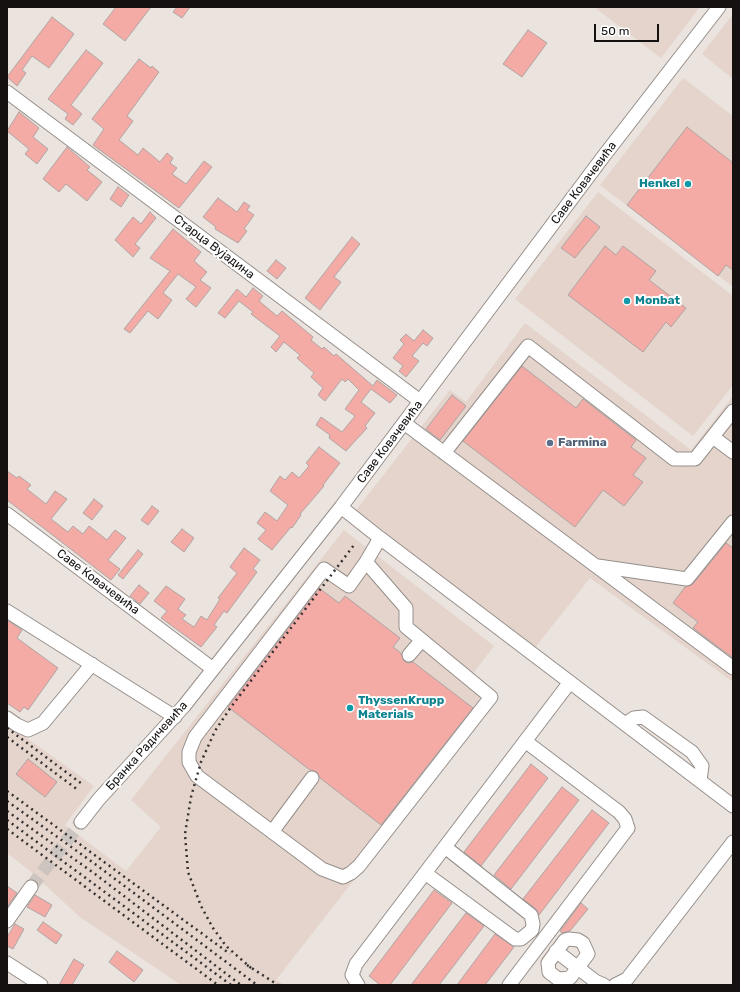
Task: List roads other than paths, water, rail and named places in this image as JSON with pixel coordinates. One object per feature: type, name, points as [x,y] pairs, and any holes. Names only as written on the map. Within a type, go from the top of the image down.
[{"type":"street","name":"Саве Ковачевића","points":[[7,514],[213,669],[342,506],[603,157],[719,7]]},
{"type":"street","name":"Старца Вујадина","points":[[7,92],[420,401]]},
{"type":"street","points":[[444,453],[528,346],[674,459],[695,460],[733,411]]},
{"type":"street","points":[[404,423],[733,668]]},
{"type":"street","points":[[713,437],[733,452]]},
{"type":"street","points":[[342,506],[395,550],[733,806]]},
{"type":"street","points":[[596,566],[687,579],[733,522]]},
{"type":"street","points":[[366,562],[406,608],[406,627],[421,641],[491,697],[364,860],[351,873],[343,877],[322,869],[197,776],[189,762],[189,752],[195,737],[324,569],[348,586],[366,562],[380,538]]},
{"type":"street","points":[[7,611],[175,717]]},
{"type":"street","points":[[409,655],[421,641]]},
{"type":"street","points":[[7,718],[28,730],[43,723],[92,664]]},
{"type":"street","name":"Бранка Радичевића","points":[[80,822],[99,799],[175,717],[213,669]]},
{"type":"street","points":[[358,985],[352,975],[356,964],[570,682]]},
{"type":"street","points":[[625,724],[634,718],[643,717],[692,752],[702,766],[700,781]]},
{"type":"street","points":[[509,985],[628,828],[625,819],[619,812],[525,741]]},
{"type":"street","points":[[272,832],[312,778]]},
{"type":"street","points":[[615,985],[627,979],[733,842]]},
{"type":"street","points":[[425,873],[515,939],[521,939],[532,930],[533,924],[531,915],[445,847]]},
{"type":"street","points":[[7,921],[31,887]]},
{"type":"street","points":[[565,940],[578,940],[583,943],[588,954],[578,968],[570,978],[564,980],[552,976],[549,972],[548,963],[565,940]]},
{"type":"street","points":[[556,951],[595,981],[604,985]]},
{"type":"street","points":[[7,963],[41,985]]},
{"type":"tunnel","points":[[31,887],[81,822]]},
{"type":"railway","points":[[251,968],[226,946],[213,928],[201,906],[188,872],[185,834],[191,797],[201,762],[215,731],[231,707],[354,545]]},
{"type":"railway","points":[[7,728],[82,784]]},
{"type":"railway","points":[[7,737],[78,790]]},
{"type":"railway","points":[[7,791],[230,954]]},
{"type":"railway","points":[[7,801],[95,864],[257,985]]},
{"type":"railway","points":[[7,811],[95,874],[241,985]]},
{"type":"railway","points":[[7,820],[231,985]]},
{"type":"railway","points":[[7,829],[218,985]]},
{"type":"railway","points":[[247,965],[278,985]]},
{"type":"place","name":"Henkel","points":[[688,184]]},
{"type":"place","name":"Monbat","points":[[627,301]]},
{"type":"place","name":"Farmina","points":[[550,443]]},
{"type":"place","name":"ThyssenKrupp Materials","points":[[350,708]]}]
